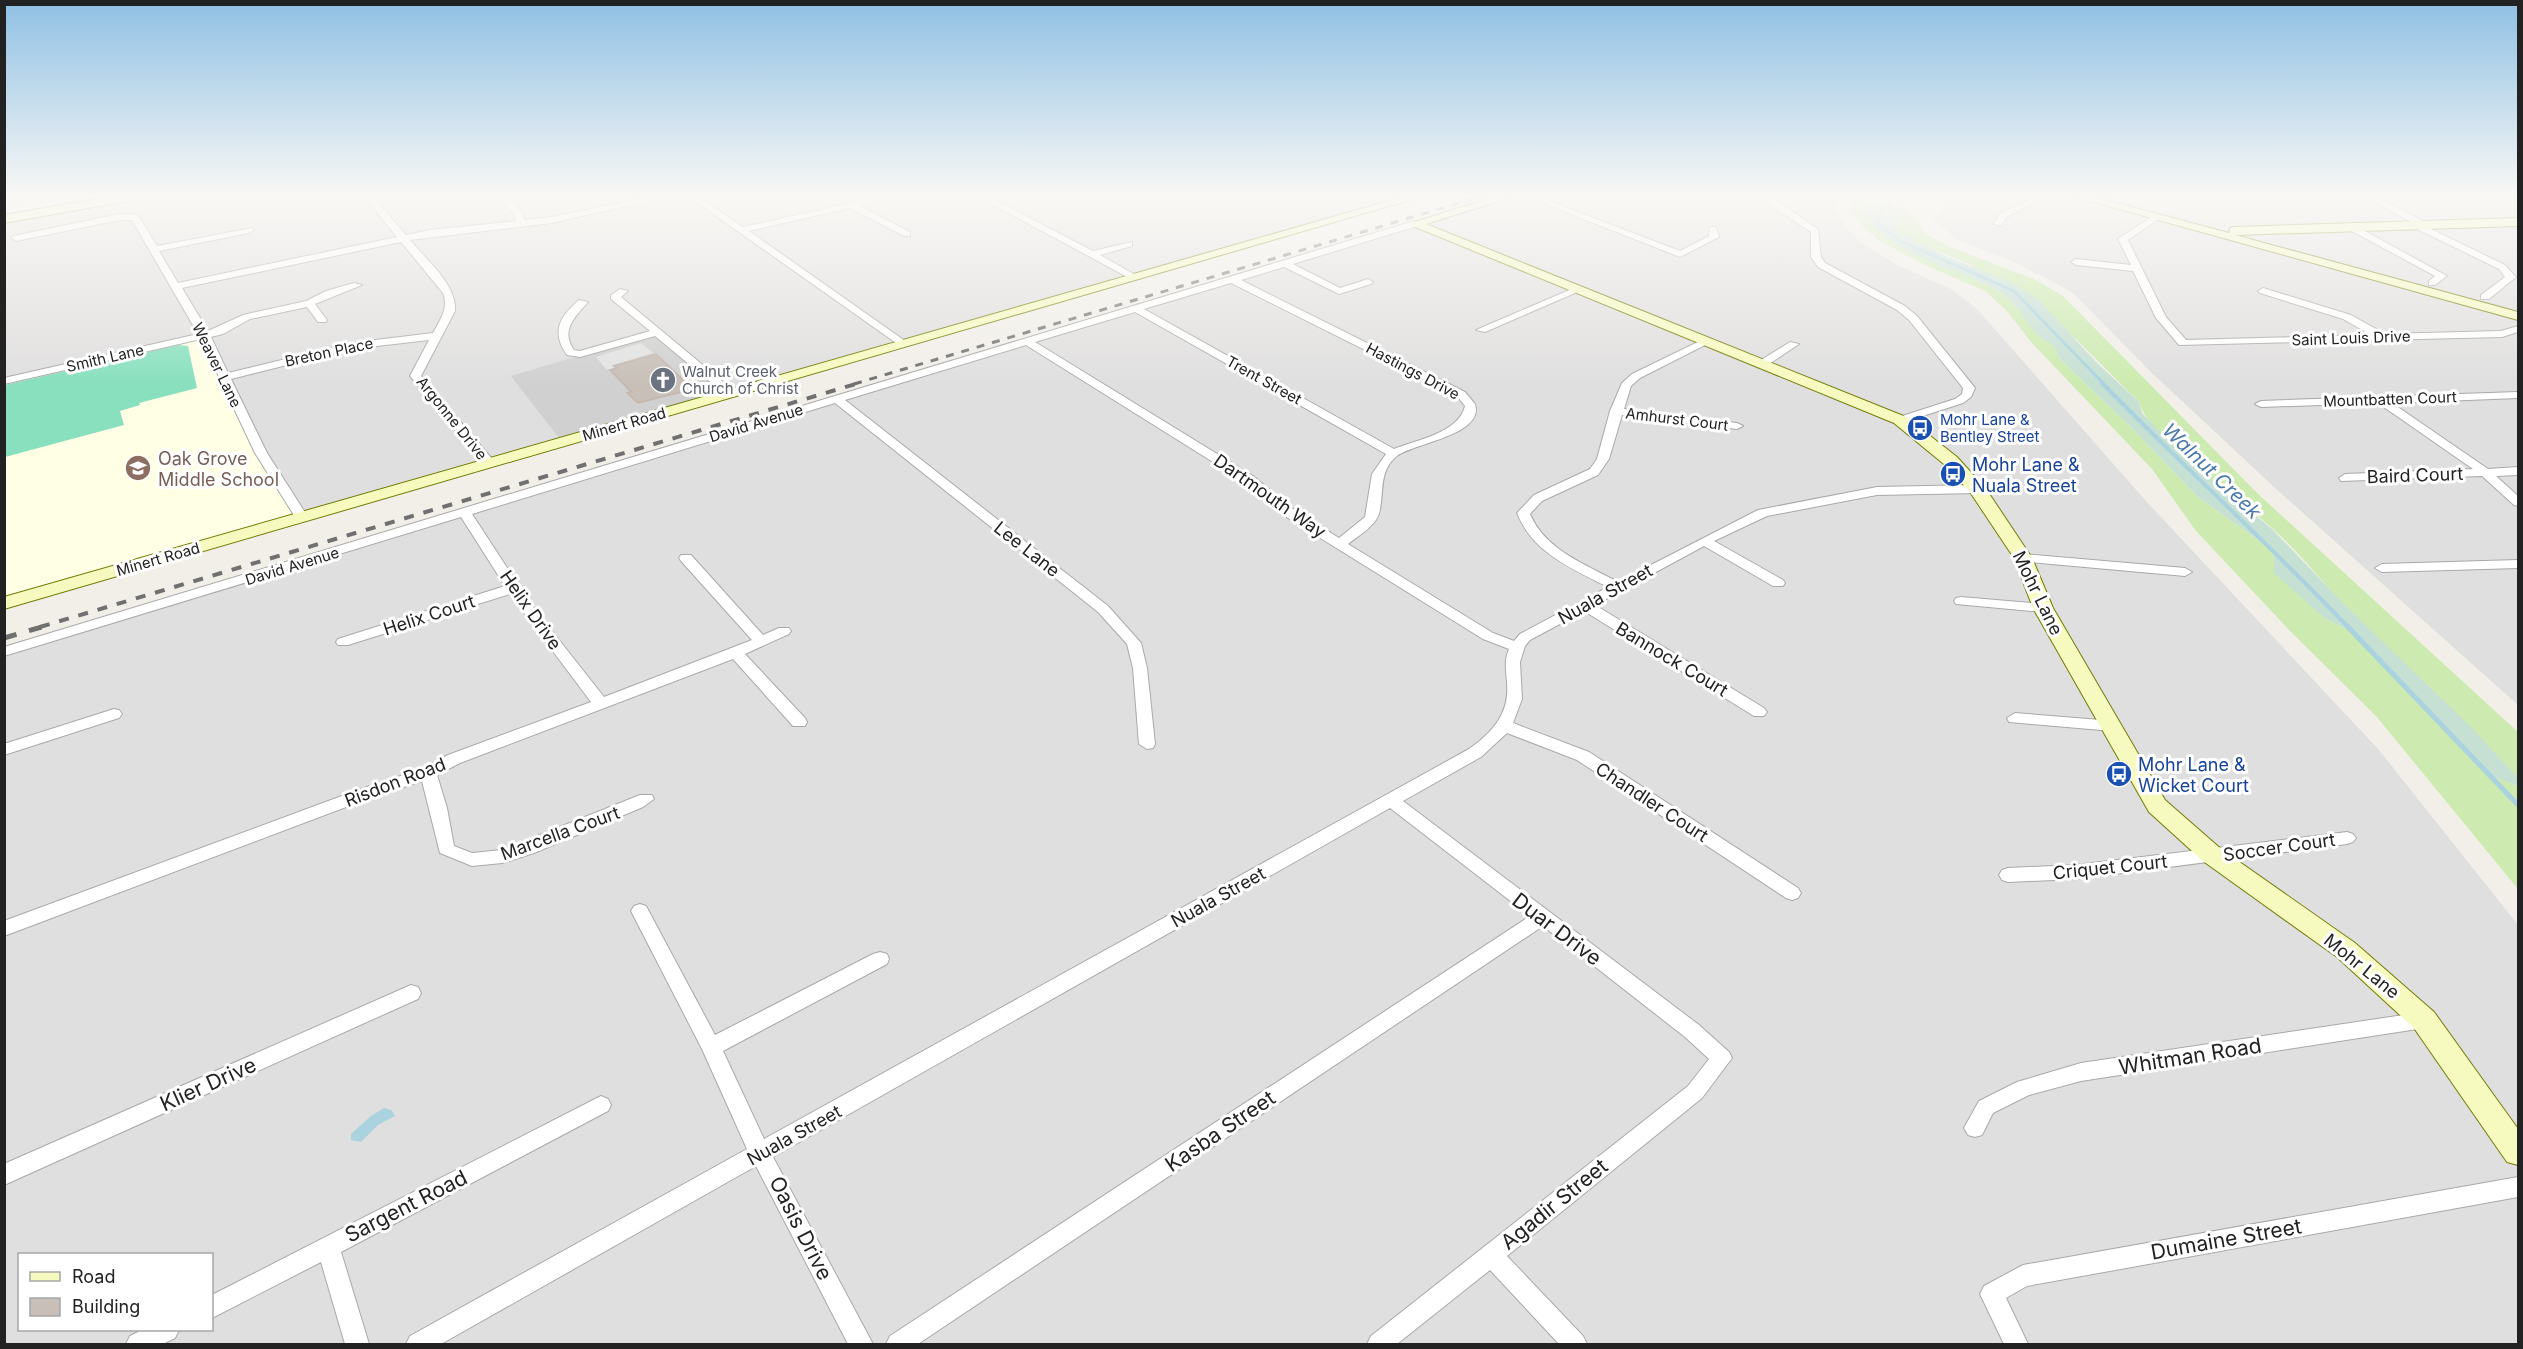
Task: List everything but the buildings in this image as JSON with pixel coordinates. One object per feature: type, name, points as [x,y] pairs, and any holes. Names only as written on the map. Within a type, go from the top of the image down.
[{"type":"street","name":"Weaver Lane","points":[[160,259],[205,336],[261,453],[302,517]]},
{"type":"street","points":[[176,286],[305,259]]},
{"type":"street","name":"Argonne Drive","points":[[422,259],[452,300],[450,310],[415,376],[489,463]]},
{"type":"street","points":[[783,259],[903,343]]},
{"type":"street","points":[[1099,259],[1136,278]]},
{"type":"street","name":"Minert Road","points":[[4,603],[1202,259]]},
{"type":"street","name":"David Avenue","points":[[4,652],[1297,259]]},
{"type":"street","name":"Mohr Lane","points":[[1500,259],[1900,420],[1951,461],[1977,489],[2023,558],[2043,608],[2114,726],[2157,806],[2182,831],[2212,855],[2346,950],[2424,1020],[2518,1152]]},
{"type":"street","points":[[1817,259],[1821,265],[1901,308],[1913,318],[1969,388],[1967,395],[1959,401],[1900,420]]},
{"type":"street","points":[[2133,259],[2137,268]]},
{"type":"street","points":[[2310,259],[2518,316]]},
{"type":"street","points":[[2409,259],[2442,276],[2432,283]]},
{"type":"street","points":[[2485,297],[2511,277],[2502,267],[2486,259]]},
{"type":"street","points":[[2076,262],[2137,268]]},
{"type":"street","points":[[1284,263],[1339,291],[1368,282]]},
{"type":"street","name":"Saint Louis Drive","points":[[2137,268],[2161,318],[2183,343],[2502,334],[2518,330]]},
{"type":"street","name":"Hastings Drive","points":[[1232,279],[1461,394],[1471,406],[1469,416],[1457,428],[1393,453]]},
{"type":"street","name":"Smith Lane","points":[[4,381],[205,336],[228,328],[247,317],[309,303],[329,293],[357,285]]},
{"type":"street","points":[[1481,330],[1577,290]]},
{"type":"street","points":[[623,291],[615,297],[730,393]]},
{"type":"street","points":[[2263,291],[2347,317],[2382,336]]},
{"type":"street","points":[[583,302],[572,311],[561,330],[562,344],[571,353],[580,354],[658,332]]},
{"type":"street","points":[[309,303],[322,320]]},
{"type":"street","name":"Trent Street","points":[[1135,308],[1393,453]]},
{"type":"street","name":"Breton Place","points":[[224,377],[351,346],[436,336]]},
{"type":"street","name":"Dartmouth Way","points":[[1026,340],[1249,479],[1285,510],[1488,636],[1516,647]]},
{"type":"street","points":[[1616,586],[1545,546],[1527,529],[1522,513],[1538,498],[1594,472],[1603,459],[1626,385],[1635,376],[1706,342]]},
{"type":"street","points":[[1762,364],[1794,344]]},
{"type":"street","name":"Mountbatten Court","points":[[2261,404],[2518,395]]},
{"type":"street","name":"Lee Lane","points":[[835,398],[1103,609],[1134,643],[1140,668],[1147,744]]},
{"type":"street","points":[[2379,399],[2485,472],[2518,502]]},
{"type":"street","name":"Amhurst Court","points":[[1617,411],[1737,426]]},
{"type":"street","points":[[1340,544],[1371,518],[1378,474],[1393,453]]},
{"type":"street","name":"Baird Court","points":[[2345,478],[2518,471]]},
{"type":"street","name":"Nuala Street","points":[[418,1344],[1475,753],[1487,745],[1505,726],[1513,708],[1515,689],[1511,657],[1516,647],[1525,637],[1616,586],[1762,513],[1876,490],[1977,489]]},
{"type":"street","name":"Helix Drive","points":[[465,513],[524,605],[601,704]]},
{"type":"street","points":[[1704,541],[1778,583]]},
{"type":"street","points":[[686,558],[761,641]]},
{"type":"street","points":[[2023,558],[2185,572]]},
{"type":"street","points":[[2382,568],[2518,564]]},
{"type":"street","name":"Helix Court","points":[[343,642],[514,588]]},
{"type":"street","points":[[1961,601],[2043,608]]},
{"type":"street","name":"Bannock Court","points":[[1584,605],[1759,712]]},
{"type":"street","name":"Risdon Road","points":[[4,929],[364,794],[428,773],[454,759],[736,653],[784,631]]},
{"type":"street","points":[[736,653],[799,723]]},
{"type":"street","points":[[4,750],[114,714]]},
{"type":"street","points":[[2015,718],[2114,726]]},
{"type":"street","name":"Chandler Court","points":[[1505,726],[1583,756],[1792,893]]},
{"type":"street","name":"Marcella Court","points":[[428,773],[439,808],[446,849],[459,857],[476,860],[515,853],[580,825],[620,812],[646,799]]},
{"type":"street","name":"Duar Drive","points":[[1391,800],[1541,918],[1692,1031],[1722,1058]]},
{"type":"street","name":"Soccer Court","points":[[2212,855],[2347,838]]},
{"type":"street","name":"Criquet Court","points":[[2007,875],[2076,872],[2212,855]]},
{"type":"street","points":[[640,911],[711,1047],[880,959]]},
{"type":"street","name":"Kasba Street","points":[[898,1344],[1541,918]]},
{"type":"street","name":"Klier Drive","points":[[4,1176],[411,993]]},
{"type":"street","name":"Whitman Road","points":[[1975,1128],[1986,1107],[2024,1088],[2081,1072],[2424,1020]]},
{"type":"street","name":"Oasis Drive","points":[[711,1047],[761,1153],[861,1344]]},
{"type":"street","name":"Agadir Street","points":[[1379,1344],[1695,1092],[1722,1058]]},
{"type":"street","name":"Sargent Road","points":[[213,1306],[601,1105]]},
{"type":"street","name":"Dumaine Street","points":[[2016,1344],[1992,1294],[2023,1276],[2518,1187]]},
{"type":"street","points":[[328,1247],[357,1344]]},
{"type":"street","points":[[1491,1255],[1575,1344]]},
{"type":"street","points":[[138,1344],[163,1331]]},
{"type":"shaded area","points":[[4,259],[1199,259],[302,517],[5,381]]},
{"type":"shaded area","points":[[1301,259],[1887,259],[1951,289],[1977,309],[2145,500],[2379,750],[2518,925],[2518,1344],[5,1344],[5,652]]},
{"type":"shaded area","points":[[1923,259],[1952,259],[2011,282],[2038,299],[2096,362],[2139,402],[2142,413],[2184,457],[2272,529],[2343,603],[2473,729],[2518,778],[2518,786],[2492,776],[2355,633],[2324,618],[2274,573],[2274,551],[2198,497],[2131,427],[2059,358],[2055,348],[2035,332],[2007,297],[1986,284]]},
{"type":"shaded area","points":[[2007,259],[2518,259],[2518,705],[2274,487],[2153,374],[2072,292]]},
{"type":"shaded area","points":[[658,332],[730,393],[562,442],[511,376]]},
{"type":"shaded area","name":"Oak Grove Middle School","points":[[205,336],[224,377],[302,517],[5,603],[5,381]]},
{"type":"shaded area","points":[[641,343],[653,353],[612,365],[614,368],[607,370],[596,357]]},
{"type":"green space","points":[[1914,259],[1928,259],[1988,285],[2005,295],[2029,320],[2036,333],[2056,346],[2059,358],[2131,427],[2198,497],[2274,551],[2324,618],[2355,633],[2492,776],[2518,786],[2518,889],[2376,716],[2290,631],[2196,531],[2152,469],[2031,342],[2007,311],[1985,291]]},
{"type":"green space","points":[[1957,259],[1982,259],[2034,279],[2063,296],[2257,493],[2518,732],[2518,778],[2476,733],[2345,605],[2283,538],[2198,469],[2160,434],[2139,402],[2076,339],[1969,264]]},
{"type":"green space","points":[[178,345],[188,346],[197,388],[139,403],[140,405],[120,411],[124,425],[5,457],[5,385]]},
{"type":"water","points":[[384,1108],[391,1110],[395,1116],[378,1125],[361,1142],[351,1140],[351,1134]]},
{"type":"waterway","name":"Walnut Creek","points":[[1941,259],[2014,291],[2104,384]]},
{"type":"waterway","name":"Walnut Creek","points":[[2102,383],[2348,627]]},
{"type":"waterway","name":"Walnut Creek","points":[[2347,626],[2518,805]]},
{"type":"railway","points":[[854,384],[1272,259]]},
{"type":"railway","points":[[40,627],[859,383]]},
{"type":"railway","points":[[4,638],[45,626]]},
{"type":"place","name":"Walnut Creek Church of Christ","points":[[663,380]]},
{"type":"place","name":"Mohr Lane & Bentley Street","points":[[1920,428]]},
{"type":"place","name":"Oak Grove Middle School","points":[[138,468]]},
{"type":"place","name":"Mohr Lane & Nuala Street","points":[[1953,474]]},
{"type":"place","name":"Mohr Lane & Wicket Court","points":[[2119,774]]}]
